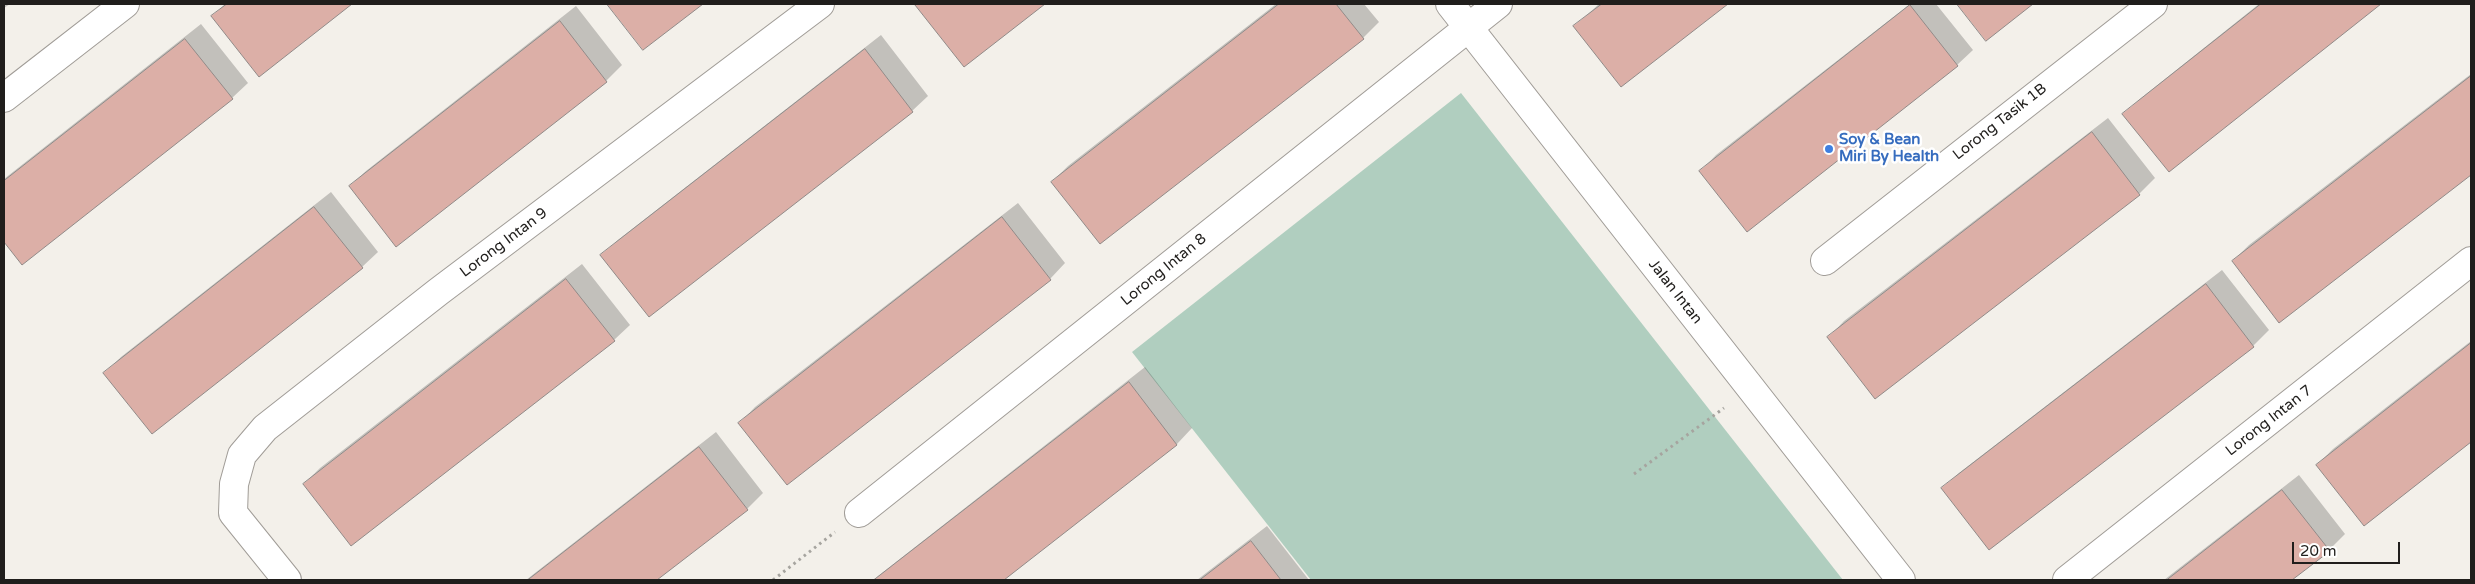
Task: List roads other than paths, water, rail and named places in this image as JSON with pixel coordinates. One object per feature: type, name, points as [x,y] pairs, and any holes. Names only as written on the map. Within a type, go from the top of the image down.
[{"type":"street","points":[[4,98],[125,4]]},
{"type":"street","name":"Lorong Intan 9","points":[[286,580],[233,513],[234,484],[242,455],[265,428],[438,292],[820,4]]},
{"type":"street","name":"Jalan Intan","points":[[1450,4],[1901,580]]},
{"type":"street","name":"Lorong Intan 8","points":[[859,513],[1498,4]]},
{"type":"street","name":"Lorong Tasik 1B","points":[[1825,261],[2152,4]]},
{"type":"street","name":"Lorong Intan 7","points":[[2067,580],[2471,261]]},
{"type":"place","name":"Soy & Bean Miri By Health","points":[[1829,149]]}]
